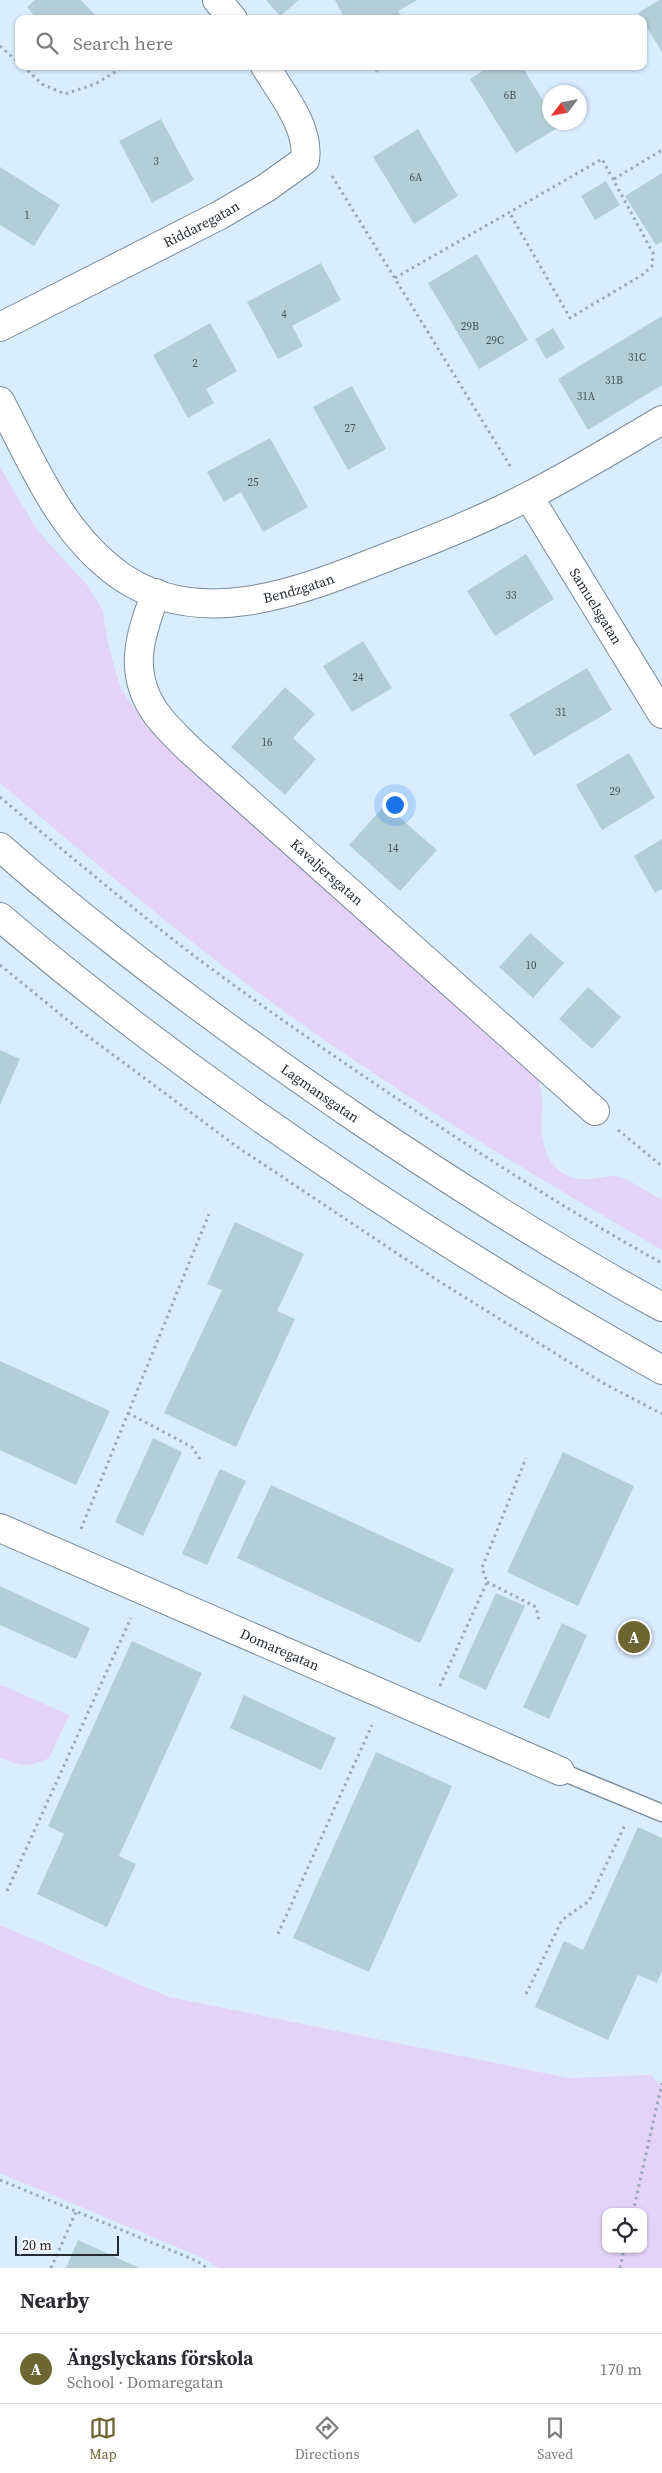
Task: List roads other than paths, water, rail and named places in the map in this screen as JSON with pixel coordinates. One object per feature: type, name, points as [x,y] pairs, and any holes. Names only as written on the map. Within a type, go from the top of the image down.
[{"type":"street","points":[[217,0],[230,15]]},
{"type":"street","name":"Riddaregatan","points":[[0,327],[220,214],[305,160],[306,151],[299,123],[267,70]]},
{"type":"street","name":"Bendzgatan","points":[[0,400],[54,503],[71,530],[95,555],[124,578],[156,593],[184,601],[213,603],[275,596],[312,586],[424,543],[529,497],[662,420]]},
{"type":"street","name":"Samuelsgatan","points":[[529,497],[662,714]]},
{"type":"street","name":"Kavaljersgatan","points":[[156,593],[142,628],[138,650],[140,680],[158,716],[190,750],[595,1111]]},
{"type":"street","name":"Lagmansgatan","points":[[0,847],[97,928],[297,1078],[452,1182],[662,1307]]},
{"type":"street","points":[[0,917],[94,994],[185,1064],[295,1142],[495,1272],[662,1370]]},
{"type":"street","name":"Domaregatan","points":[[0,1528],[560,1771]]},
{"type":"lane","points":[[560,1771],[662,1813]]},
{"type":"place","name":"Ängslyckans förskola","points":[[634,1637]]}]
